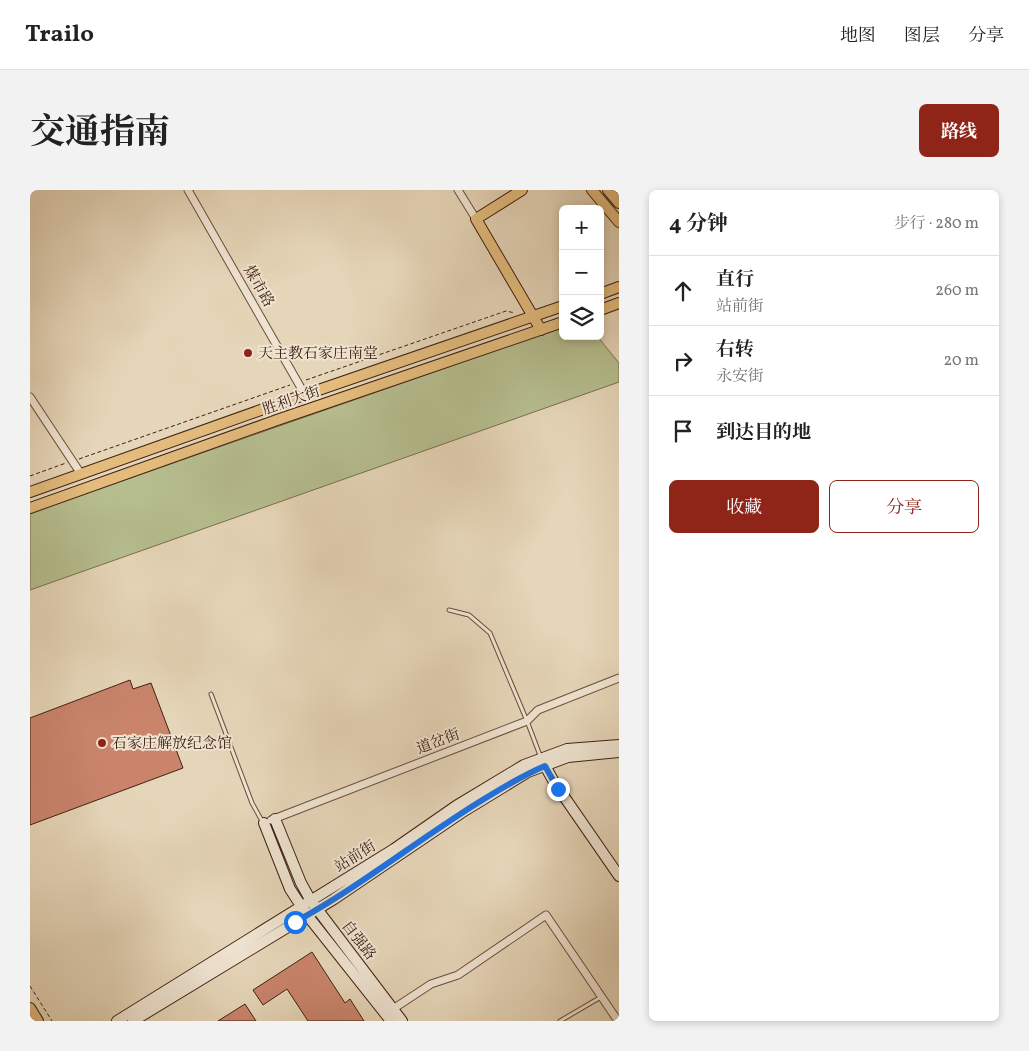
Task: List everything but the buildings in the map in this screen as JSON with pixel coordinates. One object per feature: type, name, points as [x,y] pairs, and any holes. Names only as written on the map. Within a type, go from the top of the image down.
[{"type":"main road","points":[[522,190],[476,219],[541,330]]},
{"type":"main road","points":[[592,190],[619,222]]},
{"type":"main road","points":[[608,190],[619,203]]},
{"type":"main road","points":[[604,293],[619,287]]},
{"type":"main road","points":[[604,309],[619,303]]},
{"type":"main road","name":"胜利大街","points":[[30,492],[559,307]]},
{"type":"main road","name":"胜利大街","points":[[30,508],[277,420],[559,323]]},
{"type":"main road","name":"站前街","points":[[317,909],[461,813],[566,749],[619,744]]},
{"type":"main road","name":"站前街","points":[[133,1021],[394,850],[456,806],[524,765],[568,757],[619,752]]},
{"type":"main road","points":[[543,762],[554,782],[619,876]]},
{"type":"main road","name":"自强路","points":[[276,819],[301,883],[307,907]]},
{"type":"main road","name":"自强路","points":[[264,823],[290,889],[307,907],[391,1021]]},
{"type":"main road","name":"自强路","points":[[307,907],[317,909],[402,1021]]},
{"type":"main road","name":"站前街","points":[[118,1021],[307,907]]},
{"type":"main road","points":[[30,1008],[38,1021]]},
{"type":"street","name":"煤市路","points":[[188,190],[305,395]]},
{"type":"street","points":[[458,190],[476,219]]},
{"type":"street","points":[[30,397],[81,474]]},
{"type":"street","name":"道岔街","points":[[264,823],[527,721],[538,710],[619,678]]},
{"type":"street","points":[[393,1009],[431,984],[458,975],[546,915],[618,1021]]},
{"type":"lane","points":[[449,610],[469,616],[490,633],[543,762]]},
{"type":"lane","points":[[211,694],[252,803],[264,823]]},
{"type":"lane","points":[[560,1021],[602,997]]},
{"type":"path","name":"胜利大街","points":[[30,476],[506,311],[515,313]]},
{"type":"path","points":[[30,986],[52,1021]]},
{"type":"green space","points":[[559,328],[559,340],[600,340],[619,363],[619,382],[30,590],[30,513]]},
{"type":"place","name":"天主教石家庄南堂","points":[[248,353]]},
{"type":"place","name":"石家庄解放纪念馆","points":[[102,743]]},
{"type":"route","points":[[295,922],[334,899],[461,813],[528,772],[545,766],[558,789]]}]
